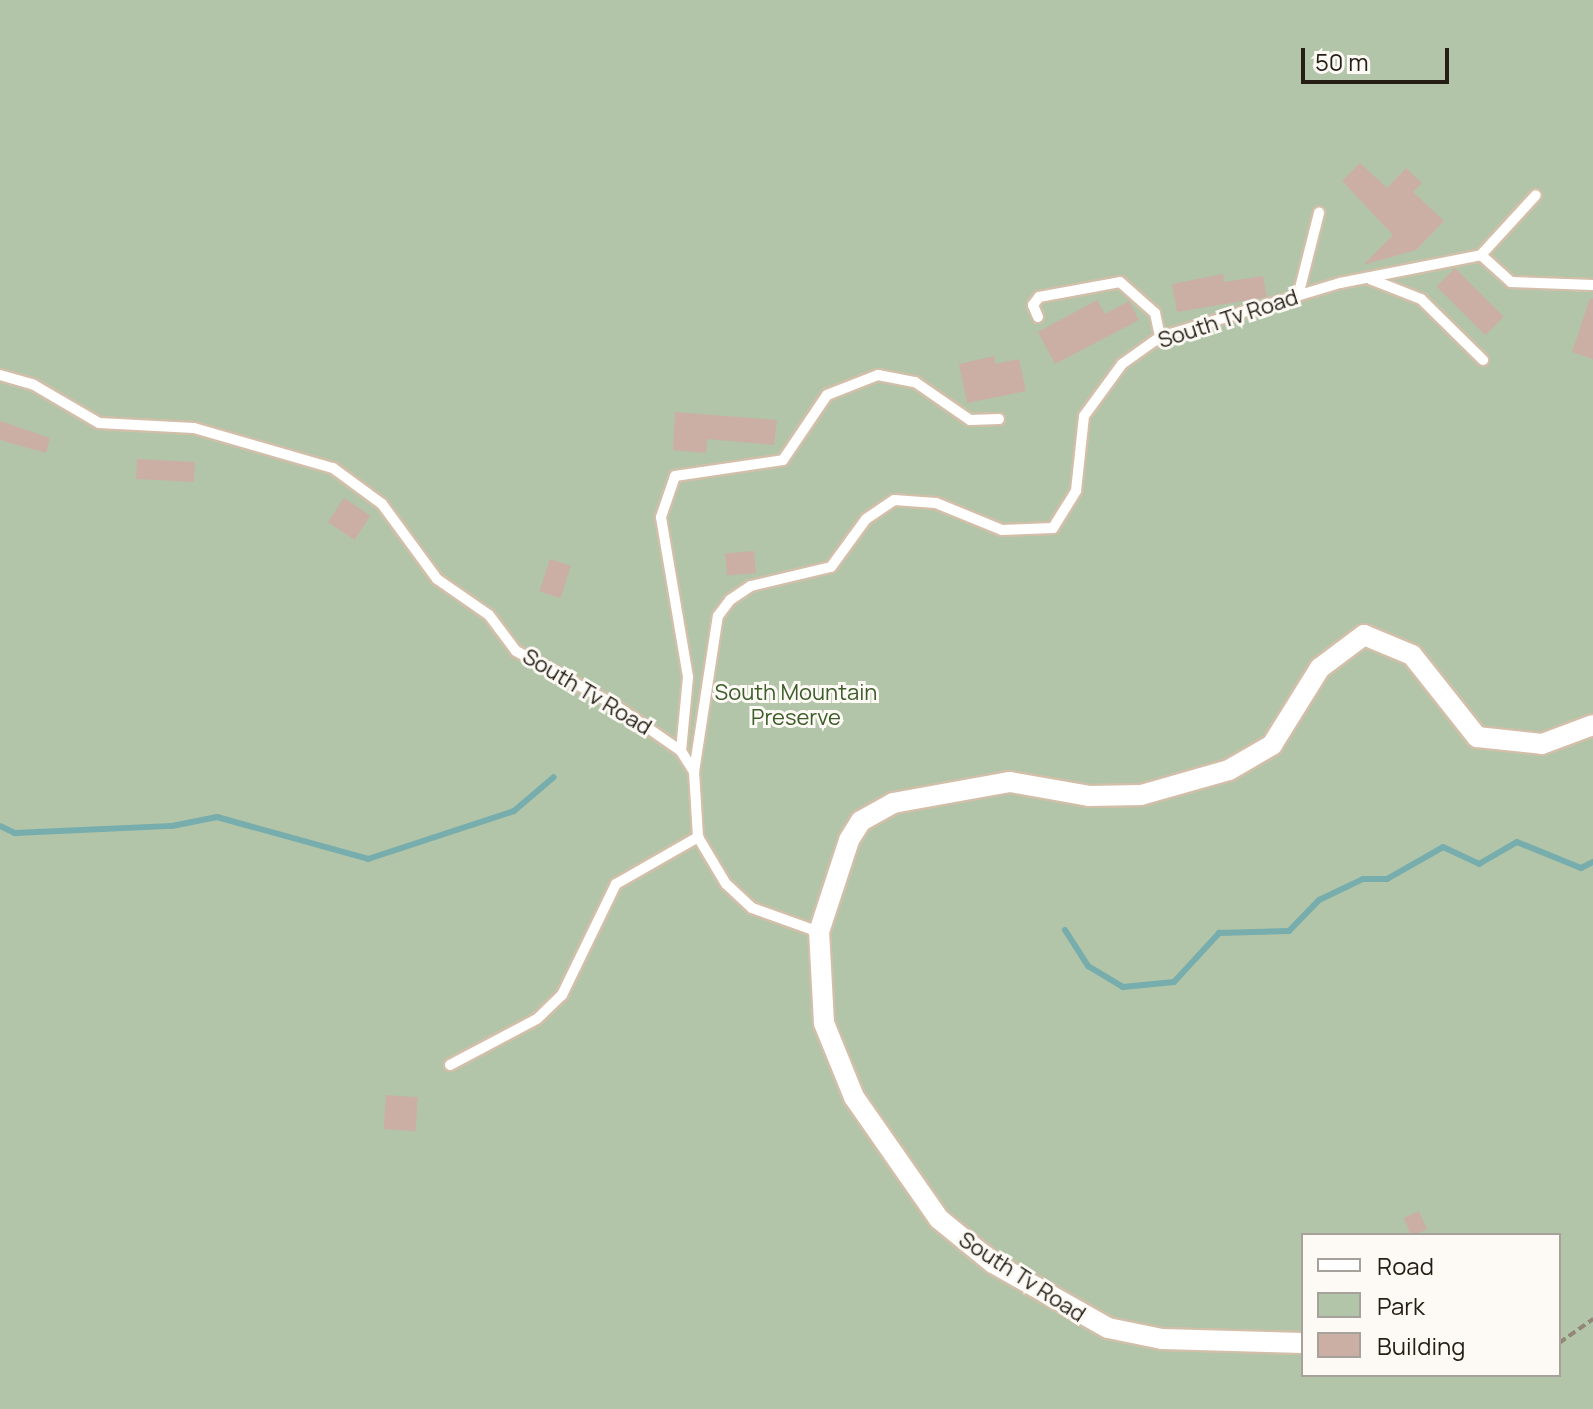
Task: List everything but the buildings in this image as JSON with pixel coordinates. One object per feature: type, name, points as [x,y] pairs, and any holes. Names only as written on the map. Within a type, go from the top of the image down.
[{"type":"street","name":"South Tv Road","points":[[1301,1343],[1162,1339],[1108,1328],[961,1241],[916,1190],[835,1061],[817,986],[819,932],[849,840],[877,808],[1010,782],[1113,797],[1196,782],[1272,745],[1320,668],[1364,635],[1412,655],[1477,737],[1542,744],[1593,725]]},
{"type":"lane","points":[[1536,195],[1481,255],[1511,282],[1593,285]]},
{"type":"lane","points":[[1298,296],[1319,213]]},
{"type":"lane","name":"South Tv Road","points":[[694,772],[718,616],[730,600],[751,586],[831,567],[866,519],[894,500],[936,503],[1002,530],[1053,528],[1076,491],[1084,416],[1122,364],[1160,337],[1298,296],[1481,255]]},
{"type":"lane","points":[[1369,279],[1421,299],[1483,360]]},
{"type":"lane","points":[[1038,317],[1033,305],[1039,297],[1120,282],[1155,313],[1160,337]]},
{"type":"lane","name":"South Tv Road","points":[[0,375],[34,385],[99,423],[194,428],[333,468],[382,504],[437,579],[489,615],[516,651],[681,751],[694,772]]},
{"type":"lane","points":[[681,751],[688,677],[661,517],[675,476],[783,460],[827,395],[878,375],[915,382],[970,420],[999,419]]},
{"type":"lane","points":[[694,772],[698,837],[707,860],[752,908],[819,932]]},
{"type":"lane","points":[[450,1065],[537,1019],[562,995],[616,884],[698,837]]},
{"type":"path","points":[[1561,1342],[1593,1319]]},
{"type":"green space","name":"South Mountain Preserve","points":[[0,0],[1593,0],[1593,1409],[0,1409]]},
{"type":"waterway","points":[[0,826],[15,833],[172,826],[217,817],[368,859],[514,811],[554,777]]},
{"type":"waterway","points":[[1065,930],[1088,966],[1123,987],[1174,982],[1219,933],[1289,931],[1319,900],[1363,879],[1387,879],[1443,847],[1479,864],[1517,842],[1581,868],[1593,862]]}]
